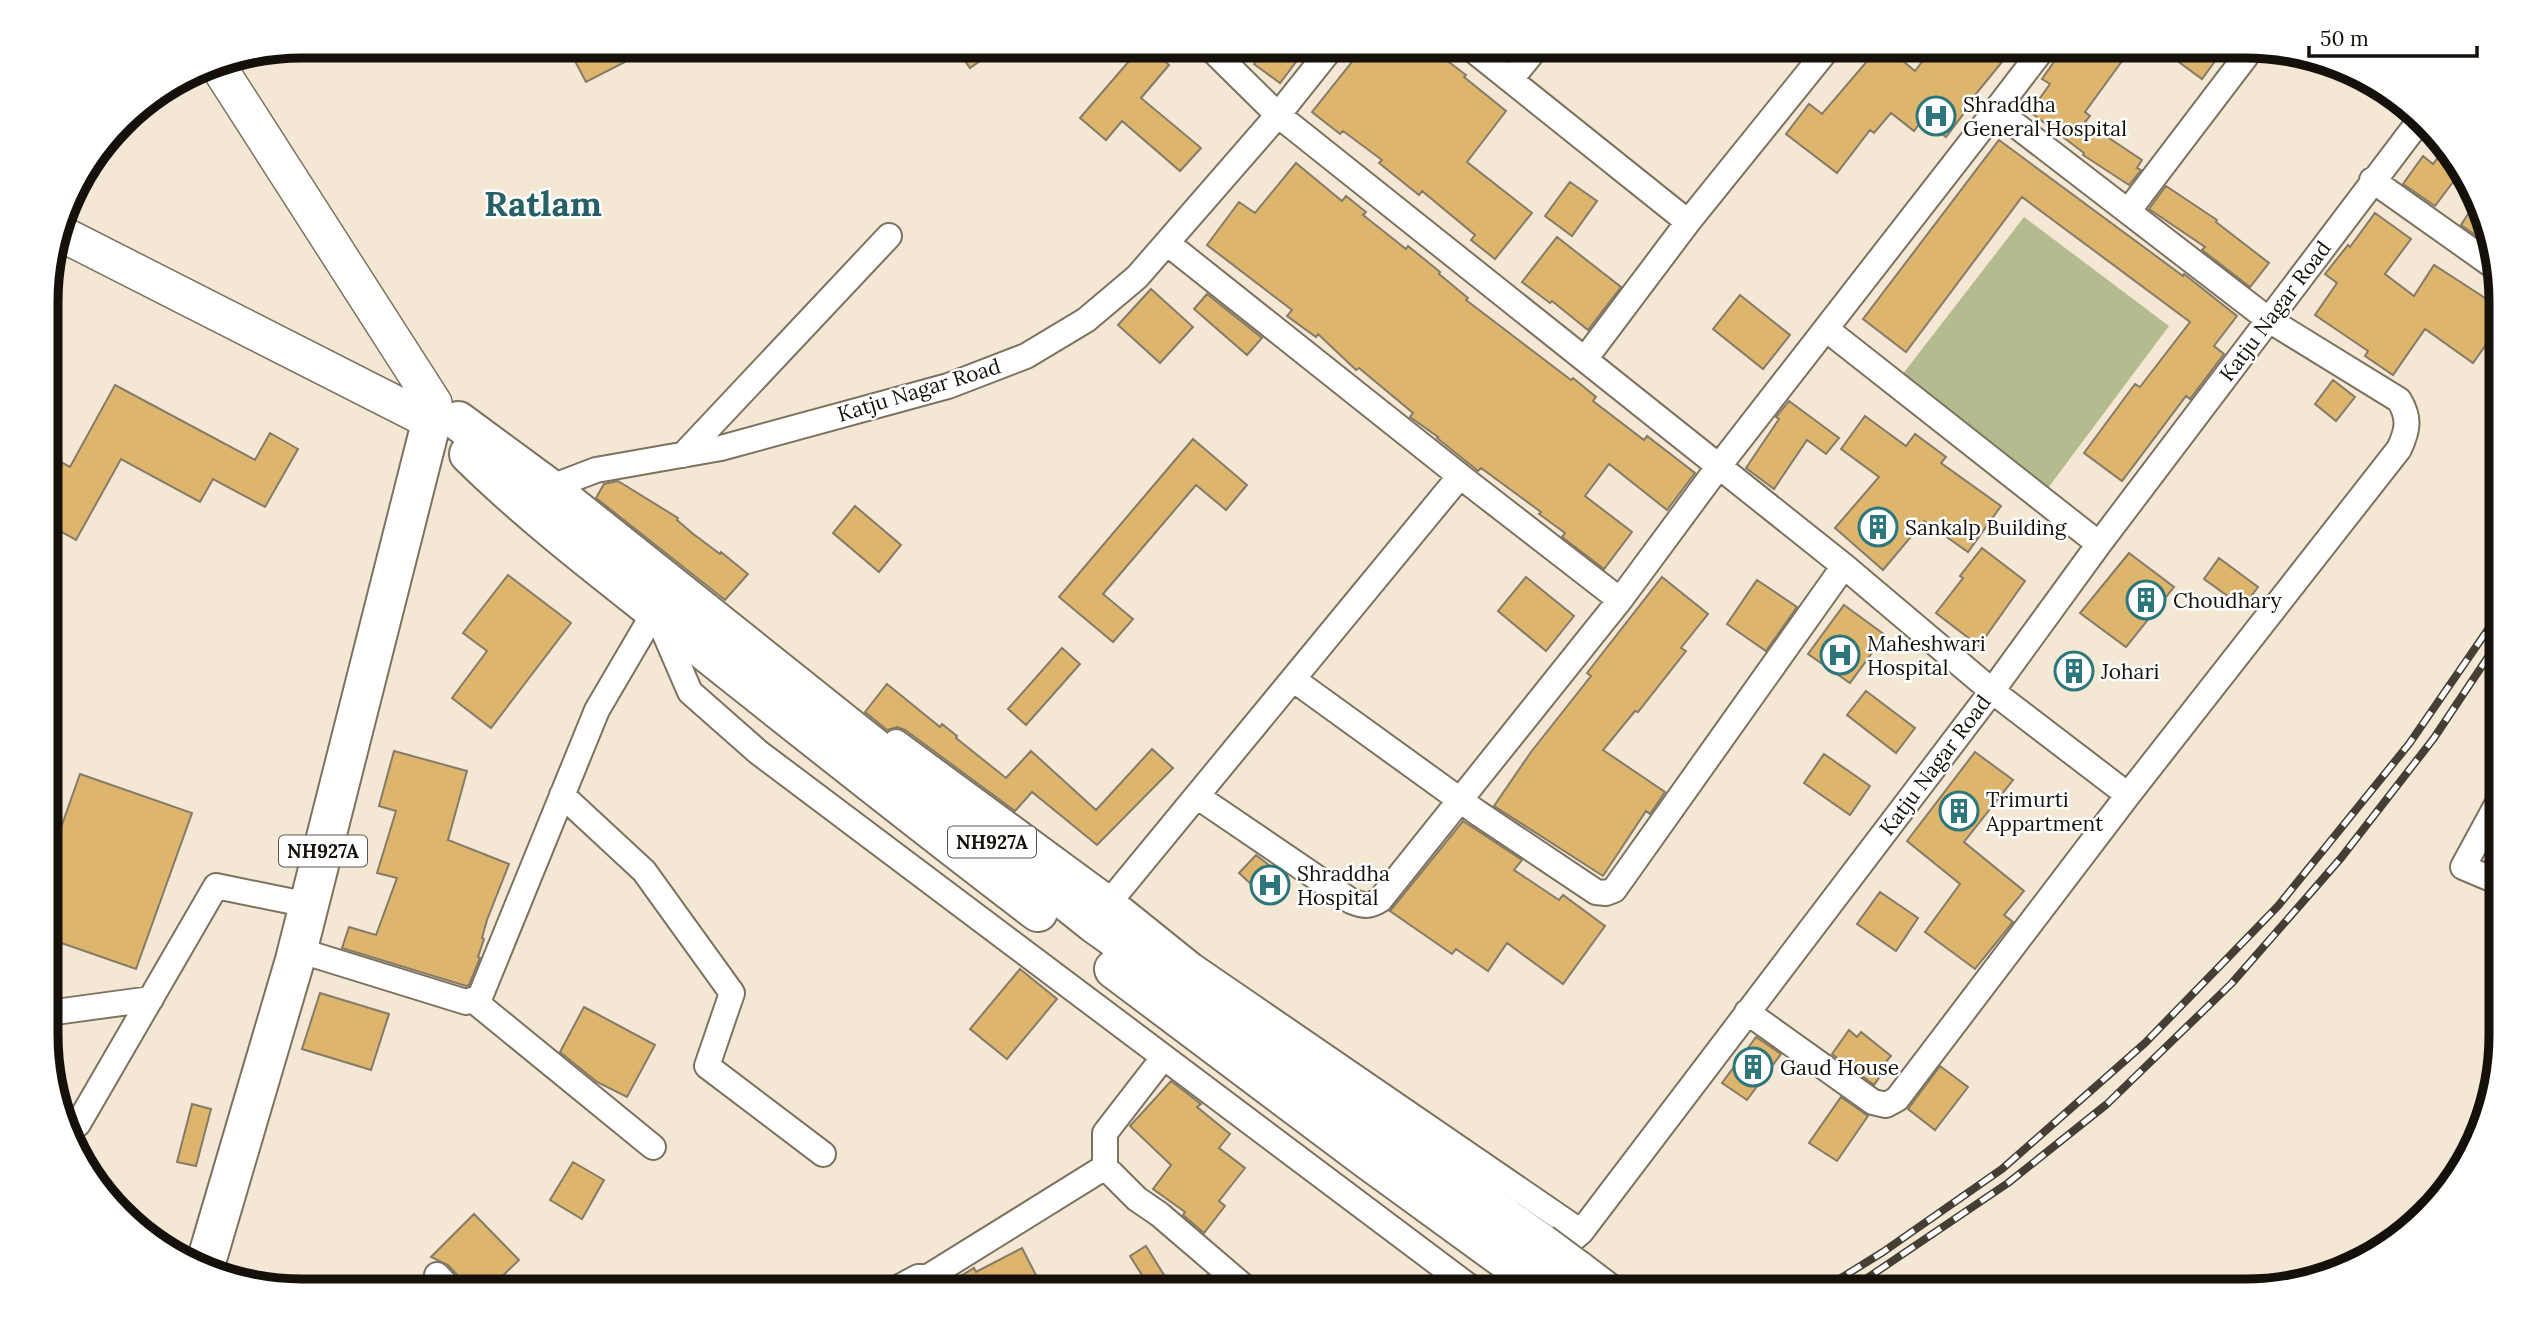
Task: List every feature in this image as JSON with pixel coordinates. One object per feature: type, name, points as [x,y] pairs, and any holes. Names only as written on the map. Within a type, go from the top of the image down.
[{"type":"highway","name":"NH927A","points":[[439,424],[549,488],[667,602],[925,827],[1356,1151],[1522,1267],[1577,1271]]},
{"type":"highway","name":"NH927A","points":[[439,424],[501,486],[667,602]]},
{"type":"highway","name":"NH927A","points":[[207,1259],[307,953],[309,905],[439,424]]},
{"type":"highway","name":"NH927A","points":[[222,1265],[307,953],[439,424]]},
{"type":"main road","points":[[222,72],[439,424]]},
{"type":"main road","points":[[67,236],[439,424]]},
{"type":"street","points":[[1220,58],[1278,115],[1844,566],[1992,691],[2128,795]]},
{"type":"street","name":"Katju Nagar Road","points":[[549,488],[596,470],[721,448],[948,386],[1026,356],[1086,320],[1137,278],[1278,115],[1323,58]]},
{"type":"street","points":[[1484,58],[1688,222]]},
{"type":"street","points":[[1511,79],[1528,58]]},
{"type":"street","points":[[1585,359],[1688,222],[1820,58]]},
{"type":"street","points":[[1198,797],[1351,901],[1370,906],[1380,900],[1620,600],[1719,467],[1996,110],[2032,58]]},
{"type":"street","points":[[2129,210],[2245,58]]},
{"type":"street","points":[[1747,1013],[1873,1102],[1886,1105],[1896,1099],[2128,795],[2399,449],[2408,430],[2406,412],[2399,400],[2269,320],[1996,110]]},
{"type":"street","name":"Katju Nagar Road","points":[[1522,1267],[1577,1271],[1747,1013],[1992,691],[2372,180],[2415,127]]},
{"type":"street","points":[[2372,180],[2485,260]]},
{"type":"street","points":[[683,455],[889,236]]},
{"type":"street","points":[[1167,243],[1620,600]]},
{"type":"street","points":[[1826,329],[2099,544]]},
{"type":"street","points":[[1111,900],[1460,476]]},
{"type":"street","points":[[1294,680],[1461,801],[1596,892],[1606,893],[1614,890],[1844,566]]},
{"type":"street","points":[[307,953],[466,1002],[480,997],[597,710],[667,602]]},
{"type":"street","points":[[667,602],[766,646],[1111,900],[1577,1271]]},
{"type":"street","points":[[667,602],[690,692],[758,752],[1459,1279]]},
{"type":"street","points":[[562,795],[644,871],[732,993],[707,1066],[823,1154]]},
{"type":"street","points":[[2489,819],[2463,867],[2489,878]]},
{"type":"street","points":[[75,1126],[216,886],[309,905]]},
{"type":"street","points":[[58,1012],[151,999]]},
{"type":"street","points":[[473,1000],[653,1147]]},
{"type":"street","points":[[1163,1058],[1105,1133],[1105,1167],[1137,1199],[1159,1214],[1234,1279]]},
{"type":"street","points":[[939,1279],[1105,1167]]},
{"type":"green space","points":[[2024,217],[2169,326],[2042,496],[1892,388]]},
{"type":"building","points":[[573,58],[633,58],[586,82]]},
{"type":"building","points":[[963,58],[984,58],[970,68]]},
{"type":"building","points":[[1132,58],[1161,58],[1169,65],[1141,98],[1201,148],[1180,171],[1122,121],[1106,140],[1080,118]]},
{"type":"building","points":[[1258,58],[1299,58],[1280,83],[1254,64]]},
{"type":"building","points":[[1355,58],[1444,58],[1506,111],[1467,162],[1532,213],[1495,259],[1471,240],[1475,235],[1422,191],[1419,195],[1379,163],[1382,160],[1343,131],[1340,134],[1312,112]]},
{"type":"building","points":[[1870,58],[1899,58],[1915,71],[1925,58],[2005,58],[1962,111],[1964,113],[1946,137],[1923,119],[1914,131],[1891,113],[1874,133],[1870,130],[1837,173],[1786,134],[1809,104],[1822,114]]},
{"type":"building","points":[[2057,58],[2124,58],[2085,112],[2090,116],[2085,122],[2142,160],[2137,168],[2141,170],[2129,185],[2083,155],[2084,153],[2030,112],[2050,84],[2042,79]]},
{"type":"building","points":[[2173,58],[2217,58],[2202,79]]},
{"type":"building","points":[[1999,140],[2183,276],[2184,274],[2237,316],[2214,346],[2224,354],[2190,399],[2186,396],[2122,481],[2084,453],[2135,384],[2140,387],[2190,322],[2022,197],[1906,352],[1863,319]]},
{"type":"building","points":[[2440,155],[2456,178],[2435,206],[2403,184],[2423,156],[2433,164]]},
{"type":"building","points":[[1296,163],[1342,201],[1346,196],[1366,212],[1363,215],[1440,272],[1439,274],[1468,298],[1466,300],[1596,397],[1593,401],[1644,440],[1647,436],[1695,473],[1667,510],[1609,464],[1585,496],[1632,532],[1604,569],[1562,537],[1565,533],[1539,514],[1541,512],[1481,468],[1478,471],[1410,417],[1413,413],[1359,368],[1356,370],[1318,334],[1316,337],[1287,316],[1292,310],[1207,245],[1239,202],[1255,213]]},
{"type":"building","points":[[1570,182],[1597,201],[1572,236],[1545,216]]},
{"type":"building","points":[[2166,186],[2217,220],[2216,222],[2269,263],[2250,287],[2202,250],[2205,247],[2149,209]]},
{"type":"building","points":[[2471,209],[2479,233],[2477,236],[2461,225]]},
{"type":"building","points":[[2375,213],[2411,239],[2385,274],[2414,296],[2434,265],[2489,300],[2489,340],[2473,363],[2425,329],[2393,375],[2365,356],[2368,351],[2315,315],[2337,283],[2325,274],[2348,245],[2350,247]]},
{"type":"building","points":[[1557,237],[1621,287],[1588,330],[1552,301],[1550,303],[1522,282]]},
{"type":"building","points":[[1151,289],[1193,327],[1160,363],[1118,325]]},
{"type":"building","points":[[1207,294],[1262,338],[1247,355],[1194,309]]},
{"type":"building","points":[[1740,295],[1790,335],[1763,369],[1713,329]]},
{"type":"building","points":[[2333,380],[2355,397],[2336,421],[2315,404]]},
{"type":"building","points":[[115,385],[255,460],[270,433],[298,449],[265,507],[213,479],[200,502],[121,459],[76,540],[58,530],[58,460],[70,467]]},
{"type":"building","points":[[1789,401],[1839,438],[1826,454],[1807,440],[1774,489],[1746,468],[1779,419],[1776,417]]},
{"type":"building","points":[[1865,416],[1906,446],[1915,434],[1946,457],[1941,463],[2001,506],[1968,552],[1924,521],[1883,570],[1835,528],[1879,477],[1841,449]]},
{"type":"building","points":[[1193,439],[1247,485],[1226,510],[1196,485],[1103,594],[1133,619],[1113,642],[1059,597]]},
{"type":"building","points":[[618,481],[678,518],[692,533],[748,574],[725,600],[596,498],[604,484]]},
{"type":"building","points":[[855,506],[901,545],[879,572],[833,533]]},
{"type":"building","points":[[1982,548],[2025,581],[1979,646],[1936,613]]},
{"type":"building","name":"Choudhary","points":[[2129,553],[2174,587],[2126,647],[2080,613]]},
{"type":"building","points":[[2219,558],[2258,587],[2243,607],[2204,579]]},
{"type":"building","points":[[508,575],[571,623],[491,728],[452,698],[487,651],[463,633]]},
{"type":"building","points":[[1526,577],[1574,616],[1546,651],[1498,611]]},
{"type":"building","points":[[1662,577],[1708,614],[1681,648],[1686,651],[1638,712],[1635,711],[1603,750],[1665,792],[1650,814],[1646,811],[1603,876],[1494,806],[1531,752],[1591,676],[1587,673]]},
{"type":"building","points":[[1757,580],[1797,607],[1766,651],[1727,624]]},
{"type":"building","points":[[1844,605],[1885,635],[1850,683],[1808,654]]},
{"type":"building","points":[[1062,648],[1080,664],[1026,725],[1008,709]]},
{"type":"building","points":[[887,684],[940,727],[942,724],[1006,778],[1031,751],[1096,810],[1152,749],[1173,768],[1097,845],[1032,792],[1015,811],[905,730],[897,727],[887,730],[865,712]]},
{"type":"building","points":[[1866,691],[1915,728],[1896,753],[1847,715]]},
{"type":"building","points":[[394,751],[467,771],[448,840],[509,864],[487,920],[478,957],[480,958],[469,985],[466,986],[342,948],[349,927],[376,935],[397,878],[377,873],[396,811],[379,806]]},
{"type":"building","points":[[1975,752],[2013,780],[1964,842],[2024,891],[2004,915],[2013,922],[1975,969],[1925,932],[1960,884],[1907,841]]},
{"type":"building","points":[[1824,754],[1870,786],[1850,815],[1804,783]]},
{"type":"building","points":[[80,774],[192,813],[136,969],[58,942],[58,836]]},
{"type":"building","points":[[1463,821],[1522,860],[1514,870],[1559,900],[1563,895],[1605,926],[1563,984],[1507,943],[1488,971],[1456,949],[1452,954],[1390,911]]},
{"type":"building","points":[[1256,855],[1288,880],[1269,901],[1239,873]]},
{"type":"building","points":[[1880,892],[1918,918],[1896,951],[1857,924]]},
{"type":"building","points":[[1020,969],[1057,999],[1007,1059],[970,1029]]},
{"type":"building","points":[[320,993],[389,1014],[371,1070],[302,1049]]},
{"type":"building","points":[[584,1007],[655,1045],[627,1097],[597,1082],[560,1052]]},
{"type":"building","points":[[1849,1030],[1857,1037],[1861,1032],[1891,1056],[1880,1069],[1883,1072],[1874,1085],[1832,1054]]},
{"type":"building","name":"Gaud House","points":[[1756,1037],[1781,1054],[1747,1100],[1722,1083]]},
{"type":"building","points":[[1940,1066],[1968,1087],[1935,1130],[1908,1109]]},
{"type":"building","points":[[1171,1081],[1201,1104],[1197,1107],[1230,1134],[1219,1148],[1245,1168],[1219,1201],[1225,1206],[1204,1233],[1183,1215],[1185,1212],[1153,1189],[1171,1165],[1130,1126]]},
{"type":"building","points":[[1841,1097],[1868,1116],[1837,1161],[1809,1143]]},
{"type":"building","points":[[192,1104],[211,1109],[196,1166],[177,1162]]},
{"type":"building","points":[[573,1162],[604,1180],[582,1219],[550,1200]]},
{"type":"building","points":[[474,1214],[519,1260],[499,1279],[461,1279],[448,1265],[431,1257]]},
{"type":"building","points":[[1146,1246],[1167,1279],[1144,1279],[1130,1256]]},
{"type":"building","points":[[1022,1248],[1038,1279],[956,1279],[974,1268],[976,1272]]},
{"type":"railway","points":[[1839,1279],[2002,1169],[2145,1043],[2278,906],[2409,744],[2489,628]]},
{"type":"railway","points":[[1866,1279],[2008,1183],[2107,1104],[2232,983],[2341,858],[2434,738],[2489,656]]},
{"type":"place","name":"Shraddha General Hospital","points":[[1936,116]]},
{"type":"place","name":"Sankalp Building","points":[[1878,527]]},
{"type":"place","name":"Choudhary","points":[[2146,600]]},
{"type":"place","name":"Maheshwari Hospital","points":[[1840,655]]},
{"type":"place","name":"Johari","points":[[2074,671]]},
{"type":"place","name":"Trimurti Appartment","points":[[1959,811]]},
{"type":"place","name":"Shraddha Hospital","points":[[1270,885]]},
{"type":"place","name":"Gaud House","points":[[1753,1067]]},
{"type":"district","name":"Ratlam","points":[[543,203]]}]
